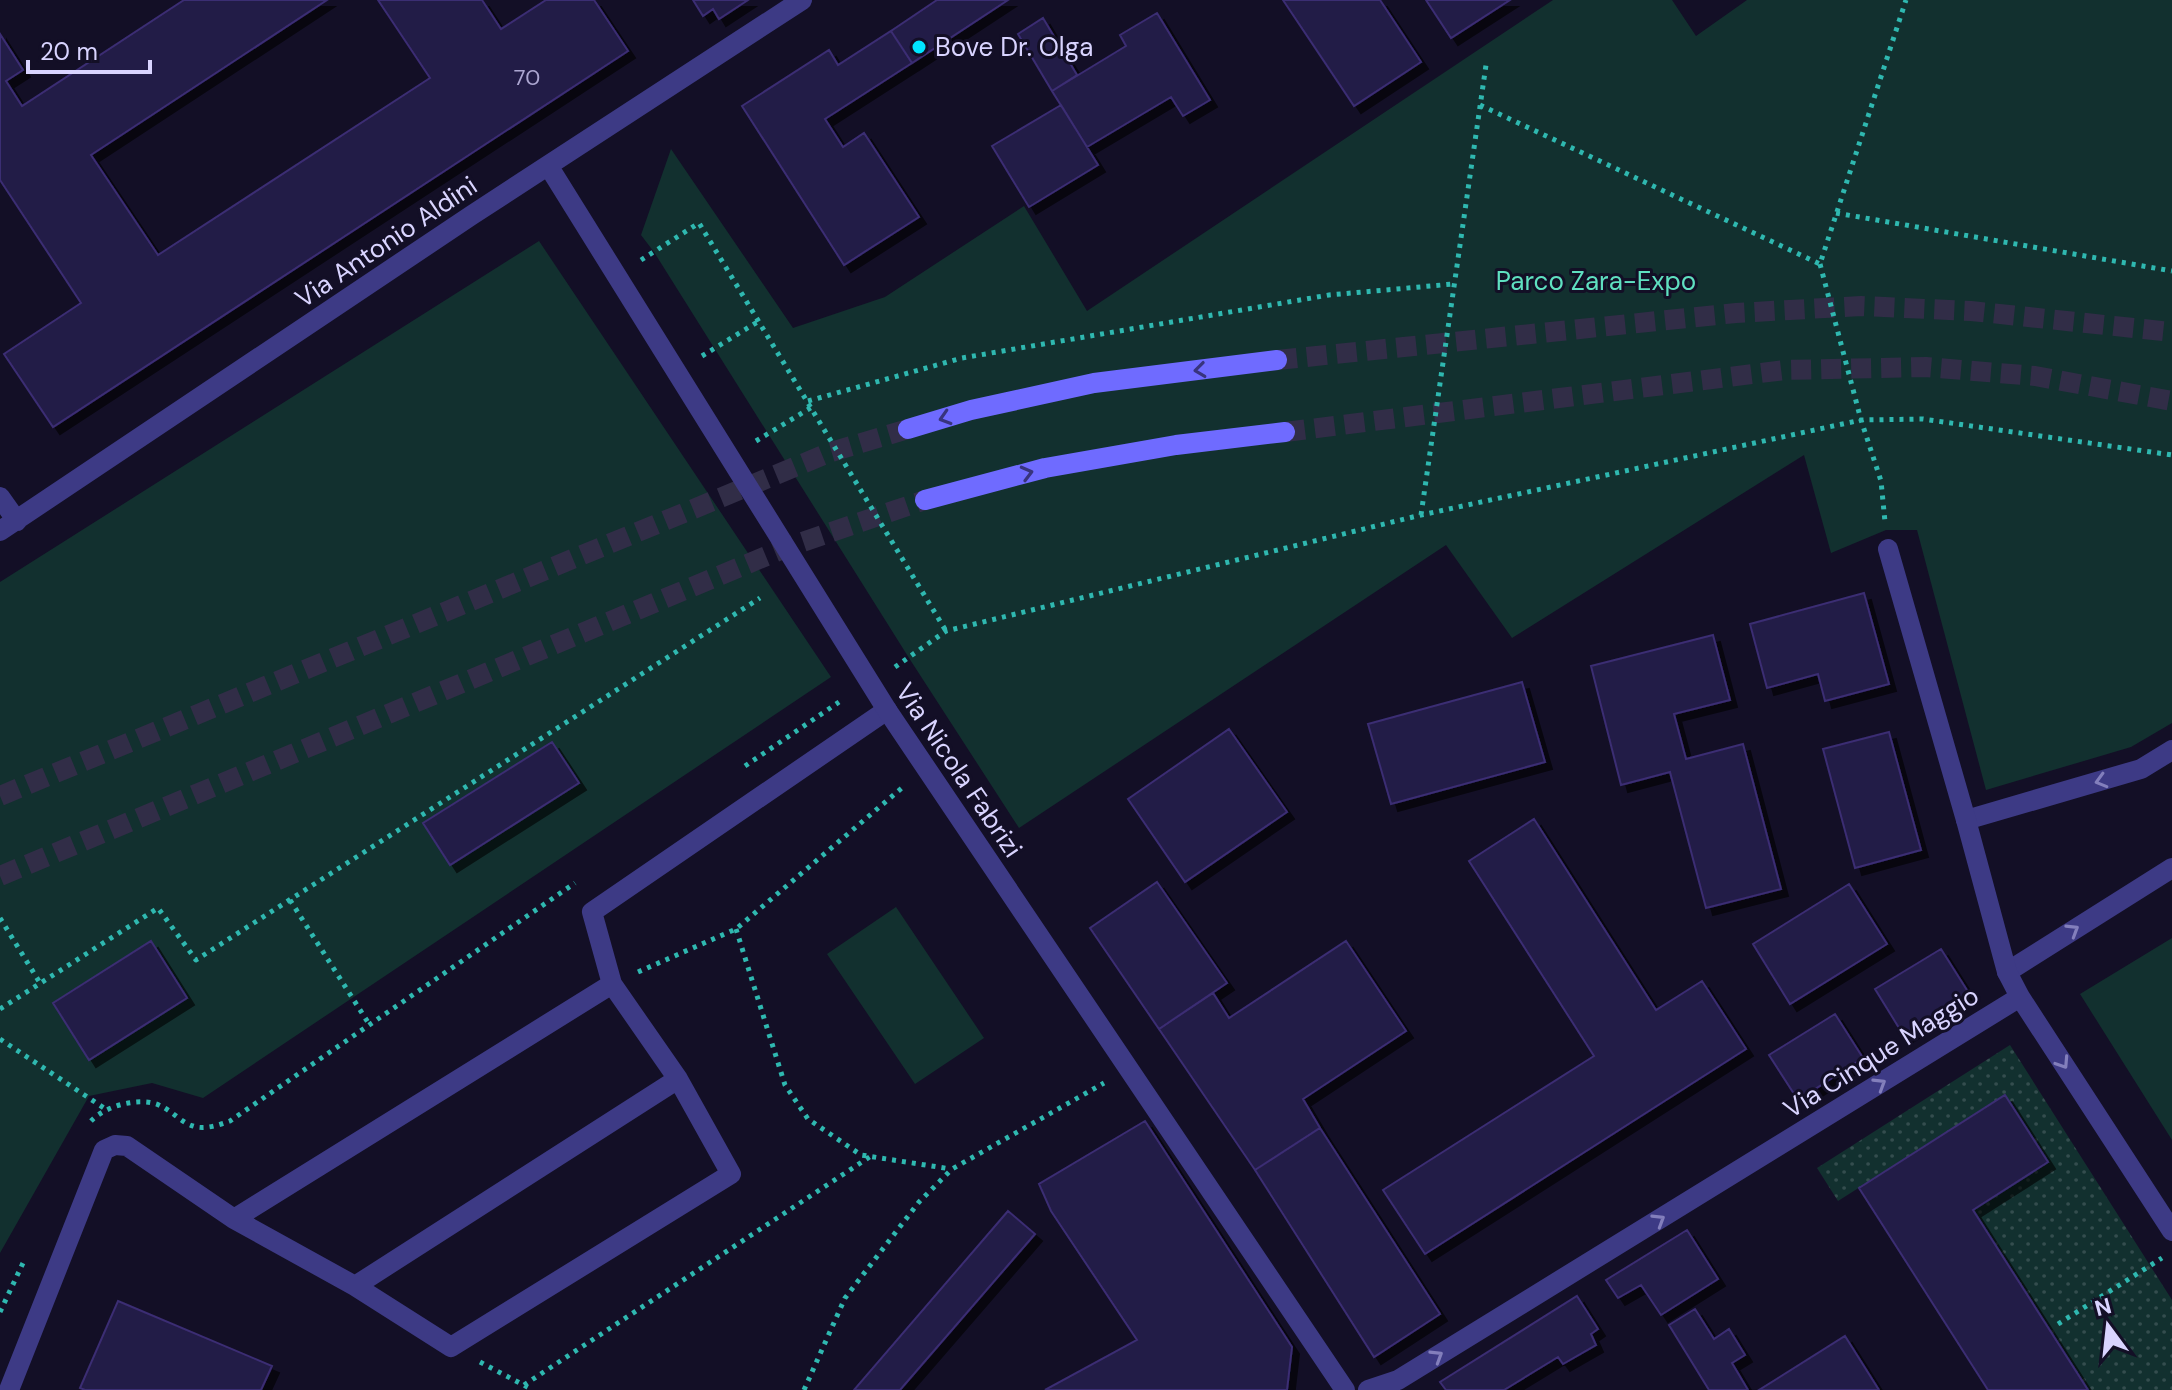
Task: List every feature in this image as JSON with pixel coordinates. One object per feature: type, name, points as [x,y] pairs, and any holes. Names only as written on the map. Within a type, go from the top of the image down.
[{"type":"street","name":"Via Antonio Aldini","points":[[8,526],[472,215],[802,0]]},
{"type":"street","name":"Via Nicola Fabrizi","points":[[549,167],[887,710],[1345,1390]]},
{"type":"street","points":[[908,429],[971,410],[1094,383],[1277,360]]},
{"type":"street","points":[[925,500],[1045,468],[1176,445],[1285,432]]},
{"type":"street","points":[[0,497],[8,526]]},
{"type":"street","name":"Via Cinque Maggio","points":[[1368,1390],[1398,1380],[2020,997],[2007,972],[1888,549]]},
{"type":"street","points":[[9,1390],[104,1150],[115,1145],[127,1146],[234,1219],[355,1286],[451,1347],[731,1174],[678,1079],[612,984],[592,912],[887,710]]},
{"type":"street","points":[[1966,820],[2141,769],[2172,750]]},
{"type":"street","points":[[2007,972],[2172,868]]},
{"type":"street","points":[[234,1219],[612,984]]},
{"type":"street","points":[[2020,997],[2172,1231]]},
{"type":"street","points":[[355,1286],[678,1079]]},
{"type":"path","points":[[1888,549],[1881,481],[1861,420],[1820,264],[1906,0]]},
{"type":"path","points":[[1421,515],[1486,65]]},
{"type":"path","points":[[1480,105],[1820,264]]},
{"type":"path","points":[[1836,213],[2172,271]]},
{"type":"path","points":[[640,261],[699,223],[946,631]]},
{"type":"path","points":[[756,441],[810,404],[962,358],[1329,295],[1453,284]]},
{"type":"path","points":[[702,357],[759,321]]},
{"type":"path","points":[[901,662],[946,631],[1421,515],[1861,420],[1923,419],[2172,455]]},
{"type":"path","points":[[0,1009],[158,908],[196,960],[760,598]]},
{"type":"path","points":[[741,768],[831,706]]},
{"type":"path","points":[[612,984],[736,929],[926,767]]},
{"type":"path","points":[[85,1127],[107,1110],[140,1102],[158,1104],[192,1126],[221,1125],[230,1121],[575,883]]},
{"type":"path","points":[[290,900],[369,1024]]},
{"type":"path","points":[[0,918],[40,983]]},
{"type":"path","points":[[736,929],[785,1085],[808,1119],[861,1155],[952,1169]]},
{"type":"path","points":[[0,1039],[107,1110]]},
{"type":"path","points":[[804,1390],[845,1298],[919,1202],[952,1169],[1117,1076]]},
{"type":"path","points":[[524,1385],[871,1156]]},
{"type":"path","points":[[0,1312],[26,1255]]},
{"type":"path","points":[[2058,1324],[2165,1256]]},
{"type":"path","points":[[451,1347],[533,1390]]},
{"type":"green space","name":"Parco Zara-Expo","points":[[1553,0],[1672,0],[1696,36],[1747,0],[2172,0],[2172,723],[2131,747],[1986,790],[1917,530],[1886,530],[1831,553],[1804,455],[1512,638],[1446,545],[1019,828],[641,235],[671,149],[793,328],[885,297],[1024,206],[1087,311]]},
{"type":"green space","points":[[539,241],[831,677],[203,1098],[152,1083],[89,1096],[0,1253],[0,582]]},
{"type":"green space","points":[[896,907],[984,1038],[915,1084],[827,954]]},
{"type":"green space","points":[[2172,938],[2172,1140],[2080,994]]},
{"type":"green space","points":[[2010,1045],[2172,1300],[2172,1390],[2088,1390],[1973,1210],[2048,1162],[2005,1095],[1838,1201],[1817,1168]]},
{"type":"building","points":[[184,0],[327,0],[91,155],[158,255],[430,78],[378,0],[482,0],[501,29],[546,0],[594,0],[628,51],[53,427],[4,354],[81,303],[0,180],[0,34],[23,70],[6,81],[22,106]]},
{"type":"building","points":[[693,0],[748,0],[719,19],[713,9],[703,16]]},
{"type":"building","name":"Bove Dr. Olga","points":[[937,0],[1008,0],[912,63],[891,31]]},
{"type":"building","points":[[1283,0],[1380,0],[1421,62],[1354,106]]},
{"type":"building","points":[[1426,0],[1510,0],[1451,38]]},
{"type":"building","points":[[1157,13],[1210,100],[1183,116],[1171,97],[1087,147],[1052,91],[1126,46],[1120,35]]},
{"type":"building","points":[[1043,18],[1077,75],[1052,91],[1018,34]]},
{"type":"building","points":[[891,31],[912,63],[825,119],[843,147],[864,133],[919,217],[844,265],[742,106],[829,50],[838,65]]},
{"type":"building","points":[[1061,105],[1098,165],[1029,207],[992,146]]},
{"type":"building","points":[[1864,593],[1889,684],[1825,701],[1818,674],[1767,688],[1750,624]]},
{"type":"building","points":[[1713,635],[1730,700],[1674,714],[1686,759],[1743,744],[1781,889],[1706,908],[1670,772],[1621,785],[1591,666]]},
{"type":"building","points":[[1522,682],[1545,762],[1391,804],[1368,724]]},
{"type":"building","points":[[1229,729],[1287,812],[1185,882],[1128,799]]},
{"type":"building","points":[[1889,732],[1921,850],[1855,868],[1823,749]]},
{"type":"building","points":[[552,742],[579,783],[450,865],[423,823]]},
{"type":"building","points":[[1534,819],[1656,1010],[1702,981],[1746,1049],[1425,1254],[1383,1190],[1594,1056],[1469,861]]},
{"type":"building","points":[[1157,882],[1227,983],[1159,1029],[1090,928]]},
{"type":"building","points":[[1849,884],[1887,944],[1790,1004],[1753,944]]},
{"type":"building","points":[[151,941],[187,998],[89,1060],[53,1003]]},
{"type":"building","points":[[1346,941],[1406,1031],[1303,1099],[1320,1128],[1255,1170],[1159,1029],[1213,993],[1229,1018]]},
{"type":"building","points":[[1941,949],[1970,995],[1904,1036],[1875,989]]},
{"type":"building","points":[[1835,1014],[1863,1058],[1798,1100],[1769,1055]]},
{"type":"building","points":[[2005,1095],[2048,1162],[1973,1210],[2088,1390],[1988,1390],[1859,1188]]},
{"type":"building","points":[[1145,1121],[1292,1347],[1287,1390],[1045,1390],[1137,1340],[1051,1211],[1039,1184]]},
{"type":"building","points":[[1320,1128],[1440,1314],[1374,1357],[1255,1170]]},
{"type":"building","points":[[1008,1211],[1035,1234],[900,1390],[854,1390]]},
{"type":"building","points":[[1687,1230],[1718,1279],[1661,1315],[1641,1285],[1618,1298],[1606,1280]]},
{"type":"building","points":[[1577,1296],[1598,1329],[1591,1334],[1596,1345],[1563,1364],[1558,1357],[1504,1390],[1446,1390],[1440,1382]]},
{"type":"building","points":[[118,1301],[272,1366],[261,1390],[80,1388]]},
{"type":"building","points":[[1695,1309],[1714,1339],[1729,1329],[1745,1355],[1732,1363],[1748,1390],[1709,1390],[1669,1325]]},
{"type":"building","points":[[1845,1336],[1879,1390],[1759,1390]]},
{"type":"tunnel","points":[[1277,360],[1736,313],[1861,306],[1971,311],[2172,332]]},
{"type":"tunnel","points":[[1285,432],[1785,370],[1926,367],[2035,376],[2172,401]]},
{"type":"tunnel","points":[[0,796],[831,452],[908,429]]},
{"type":"tunnel","points":[[0,876],[788,547],[925,500]]},
{"type":"place","name":"Bove Dr. Olga","points":[[919,47]]}]
